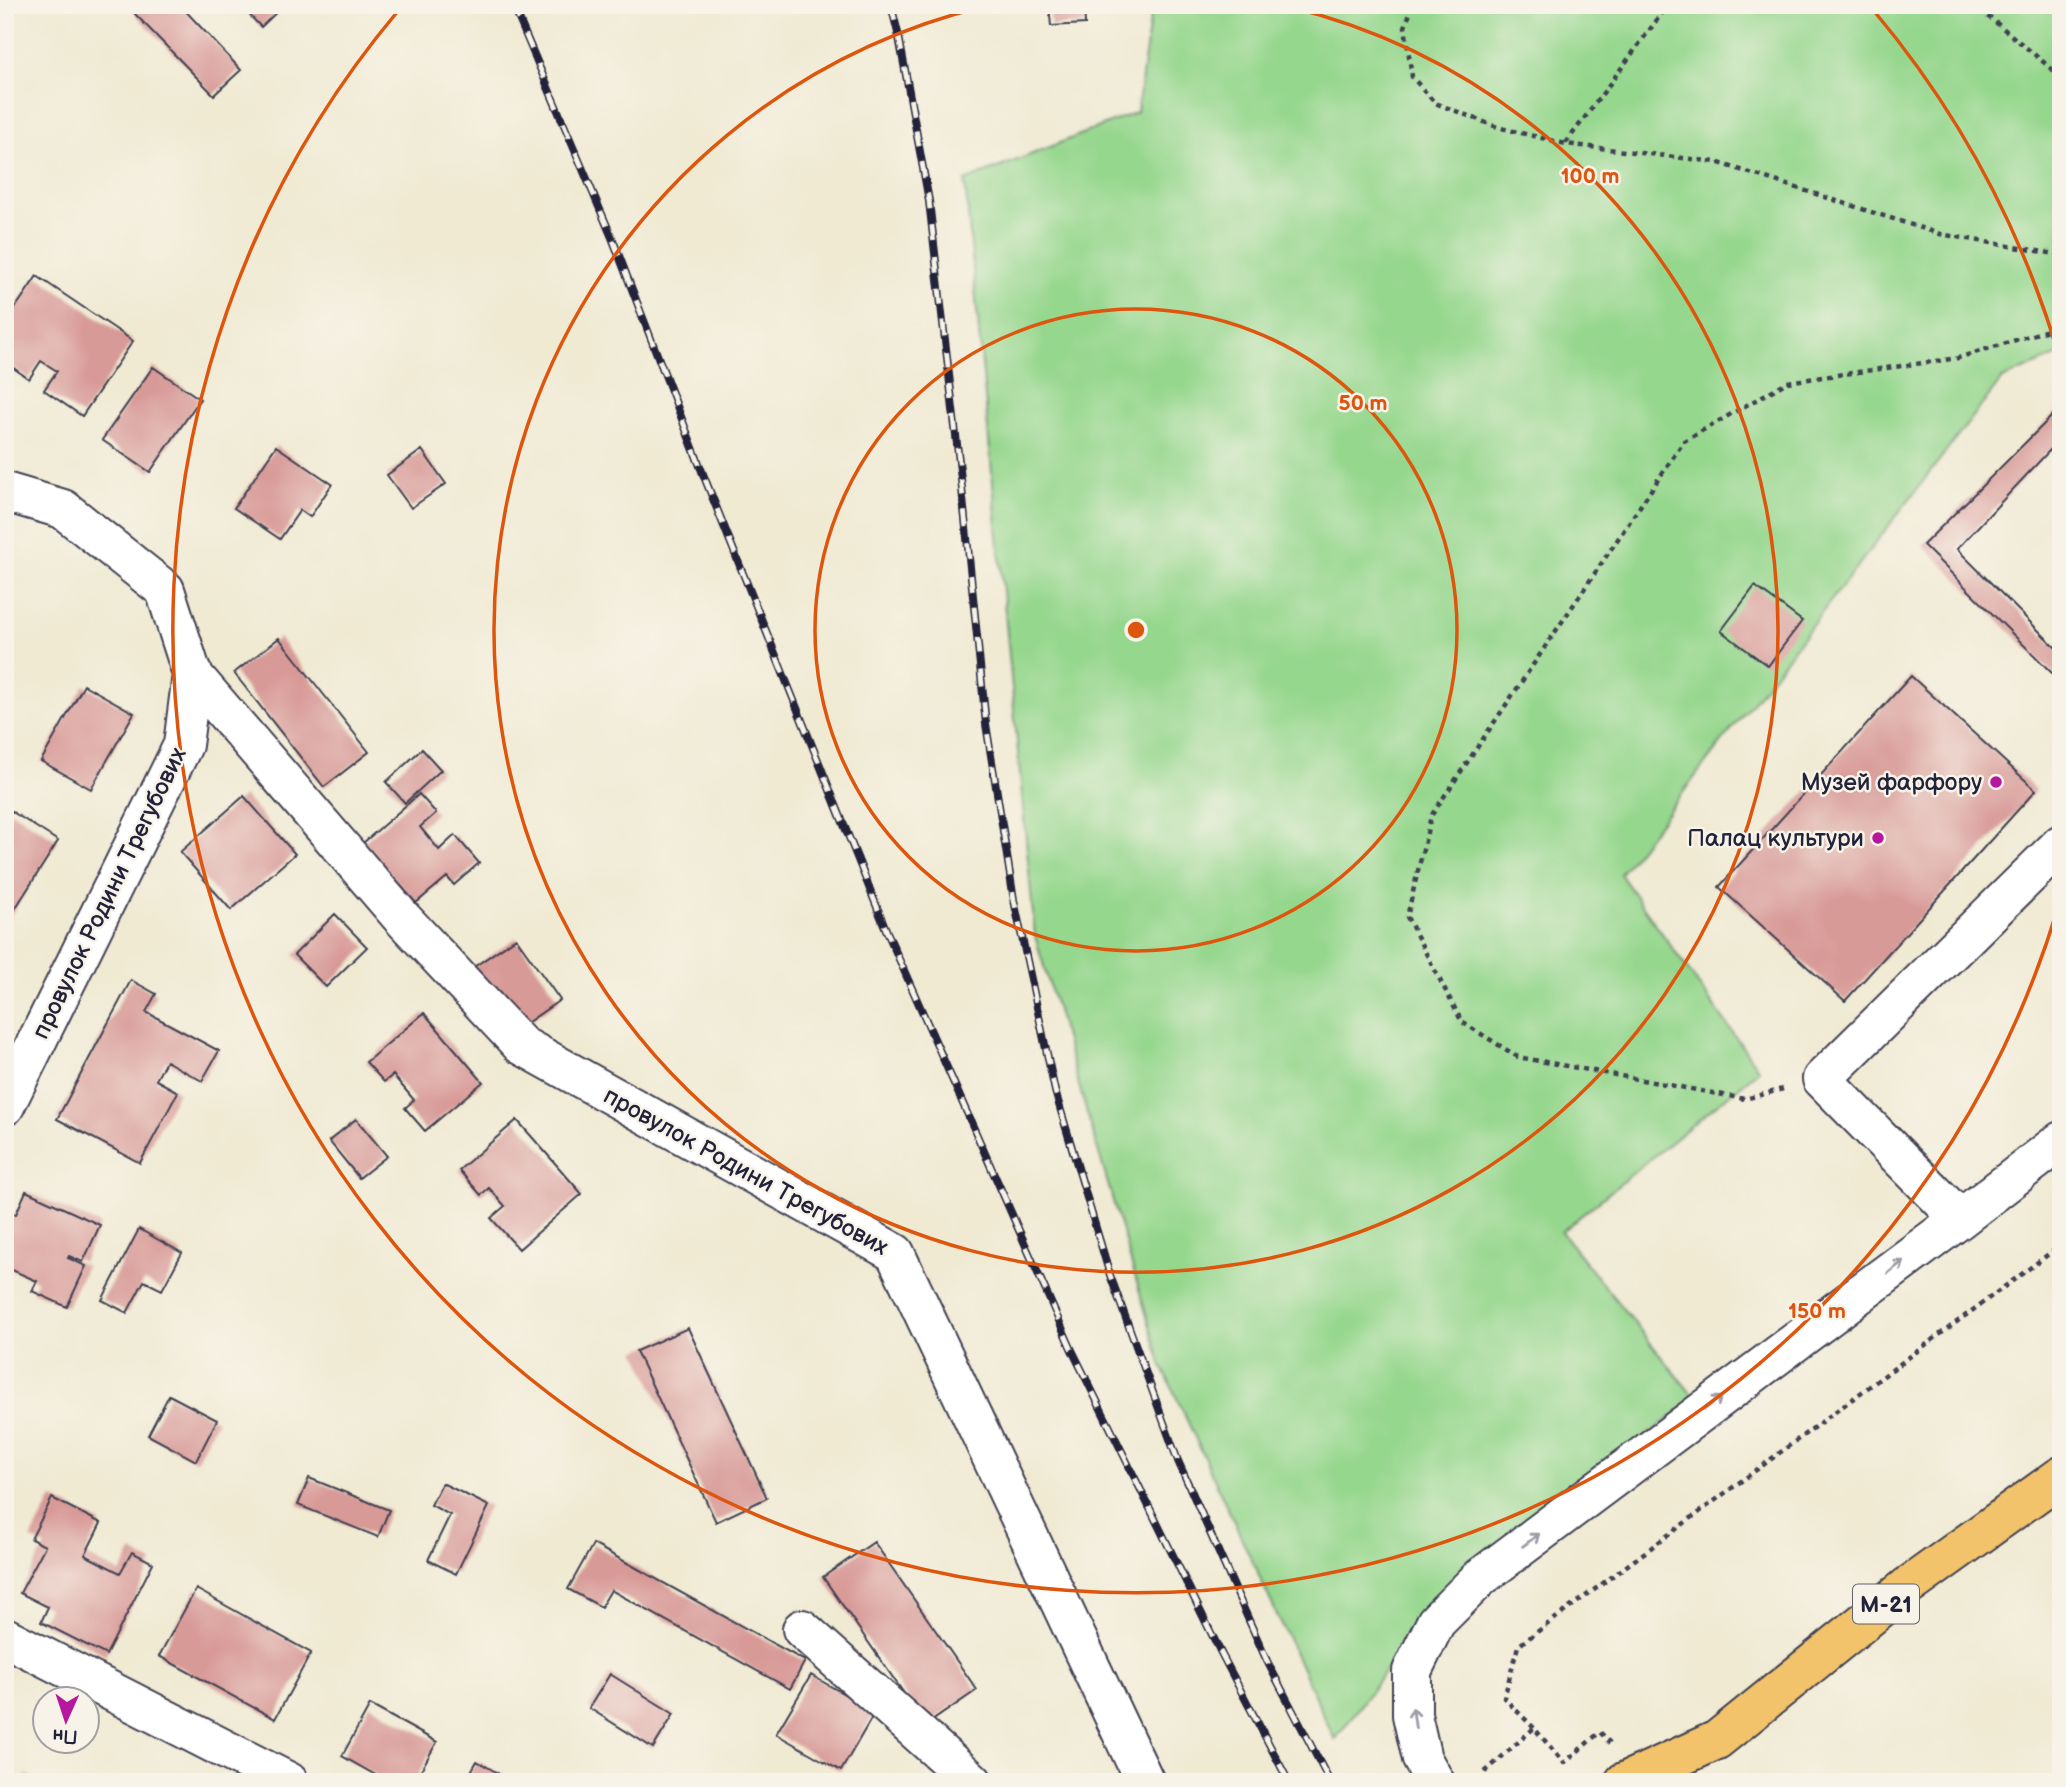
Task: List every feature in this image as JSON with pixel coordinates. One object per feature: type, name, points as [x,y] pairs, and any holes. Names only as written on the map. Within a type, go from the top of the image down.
[{"type":"highway","name":"М-21","points":[[1686,1782],[1717,1740],[1907,1587],[2061,1476]]},
{"type":"highway","name":"М-21","points":[[1619,1765],[1717,1740]]},
{"type":"street","name":"провулок Родини Трегубових","points":[[5,492],[62,509],[165,590],[192,674],[402,918],[521,1045],[895,1253],[1145,1782]]},
{"type":"street","name":"провулок Родини Трегубових","points":[[5,1106],[183,745],[192,674]]},
{"type":"street","points":[[1960,1219],[1822,1079],[2061,844]]},
{"type":"street","points":[[1435,1782],[1422,1759],[1412,1715],[1412,1671],[1436,1622],[1481,1577],[2061,1141]]},
{"type":"street","points":[[802,1629],[973,1782]]},
{"type":"street","points":[[5,1637],[289,1782]]},
{"type":"path","points":[[1413,5],[1405,27],[1412,76],[1435,103],[1497,127],[1566,144],[1716,162],[1940,234],[2061,255]]},
{"type":"path","points":[[1566,144],[1668,5]]},
{"type":"path","points":[[1971,5],[2053,70],[2061,70]]},
{"type":"path","points":[[1822,1079],[1745,1099],[1518,1057],[1462,1022],[1407,917],[1431,816],[1684,441],[1787,382],[1958,358],[2061,326]]},
{"type":"path","points":[[1619,1765],[1600,1732],[1564,1763],[1504,1698],[1518,1646],[2061,1245]]},
{"type":"path","points":[[1485,1772],[1534,1728]]},
{"type":"green space","points":[[1152,5],[2061,5],[2061,354],[2002,379],[1620,874],[1759,1070],[1561,1232],[1695,1398],[1440,1596],[1335,1740],[1161,1364],[1035,936],[965,181],[1137,112]]},
{"type":"building","points":[[144,5],[180,5],[241,70],[214,95],[135,14]]},
{"type":"building","points":[[240,5],[284,5],[261,27]]},
{"type":"building","points":[[1049,5],[1084,5],[1085,24],[1051,26]]},
{"type":"building","points":[[37,276],[133,341],[82,416],[44,390],[57,371],[41,361],[29,379],[5,362],[5,323]]},
{"type":"building","points":[[153,367],[200,399],[150,472],[102,440]]},
{"type":"building","points":[[2057,411],[2061,415],[2061,461],[2050,450],[1957,549],[2061,653],[2061,682],[1923,545]]},
{"type":"building","points":[[276,446],[332,484],[310,517],[300,510],[280,539],[234,508]]},
{"type":"building","points":[[422,450],[446,484],[411,508],[387,475]]},
{"type":"building","points":[[1755,586],[1802,621],[1768,666],[1721,631]]},
{"type":"building","points":[[279,638],[369,752],[324,787],[234,673]]},
{"type":"building","name":"Палац культури","points":[[1911,676],[2036,790],[1845,1001],[1719,887]]},
{"type":"building","points":[[84,685],[134,713],[91,789],[41,761]]},
{"type":"building","points":[[422,749],[441,770],[405,803],[386,782]]},
{"type":"building","points":[[419,794],[436,813],[420,827],[439,850],[455,835],[479,863],[454,885],[447,877],[416,903],[363,843]]},
{"type":"building","points":[[244,796],[295,854],[231,910],[180,852]]},
{"type":"building","points":[[11,811],[58,841],[8,920],[5,918],[5,820]]},
{"type":"building","points":[[335,914],[367,947],[326,987],[294,955]]},
{"type":"building","points":[[516,938],[560,1000],[515,1031],[471,969]]},
{"type":"building","points":[[131,980],[156,994],[146,1012],[219,1051],[202,1081],[166,1061],[156,1080],[178,1092],[140,1163],[57,1119]]},
{"type":"building","points":[[424,1013],[483,1082],[425,1131],[405,1108],[414,1100],[393,1075],[384,1082],[366,1062]]},
{"type":"building","points":[[356,1119],[387,1156],[359,1178],[329,1141]]},
{"type":"building","points":[[517,1120],[582,1194],[519,1249],[491,1218],[505,1206],[489,1188],[481,1195],[459,1170]]},
{"type":"building","points":[[26,1191],[100,1225],[83,1262],[69,1256],[68,1258],[86,1266],[67,1307],[32,1291],[37,1281],[10,1269],[5,1280],[5,1225],[11,1214],[16,1214]]},
{"type":"building","points":[[139,1229],[182,1253],[162,1290],[144,1281],[127,1313],[102,1300]]},
{"type":"building","points":[[688,1328],[767,1498],[716,1522],[636,1351]]},
{"type":"building","points":[[169,1395],[217,1420],[196,1461],[148,1435]]},
{"type":"building","points":[[309,1478],[389,1510],[378,1537],[298,1505]]},
{"type":"building","points":[[442,1483],[489,1506],[456,1574],[428,1560],[450,1515],[431,1505]]},
{"type":"building","points":[[52,1498],[101,1523],[85,1555],[120,1573],[132,1552],[153,1563],[106,1655],[41,1622],[48,1607],[20,1593],[45,1546],[31,1539]]},
{"type":"building","points":[[874,1542],[977,1690],[926,1725],[823,1577]]},
{"type":"building","points":[[593,1544],[805,1661],[790,1689],[611,1590],[601,1607],[568,1589]]},
{"type":"building","points":[[196,1589],[311,1653],[275,1719],[159,1656]]},
{"type":"building","points":[[610,1674],[674,1714],[653,1748],[589,1708]]},
{"type":"building","points":[[811,1675],[875,1712],[841,1771],[776,1734]]},
{"type":"building","points":[[370,1705],[437,1742],[414,1782],[388,1782],[342,1756]]},
{"type":"building","points":[[477,1761],[513,1782],[465,1782]]},
{"type":"building","points":[[26,1774],[42,1782],[22,1782]]},
{"type":"railway","points":[[513,5],[613,240],[705,479],[887,932],[1071,1348],[1222,1655],[1289,1782]]},
{"type":"railway","points":[[891,5],[929,201],[986,724],[1014,900],[1055,1091],[1110,1275],[1178,1461],[1267,1661],[1330,1782]]},
{"type":"place","name":"Музей фарфору","points":[[1996,782]]},
{"type":"place","name":"Палац культури","points":[[1878,838]]}]
